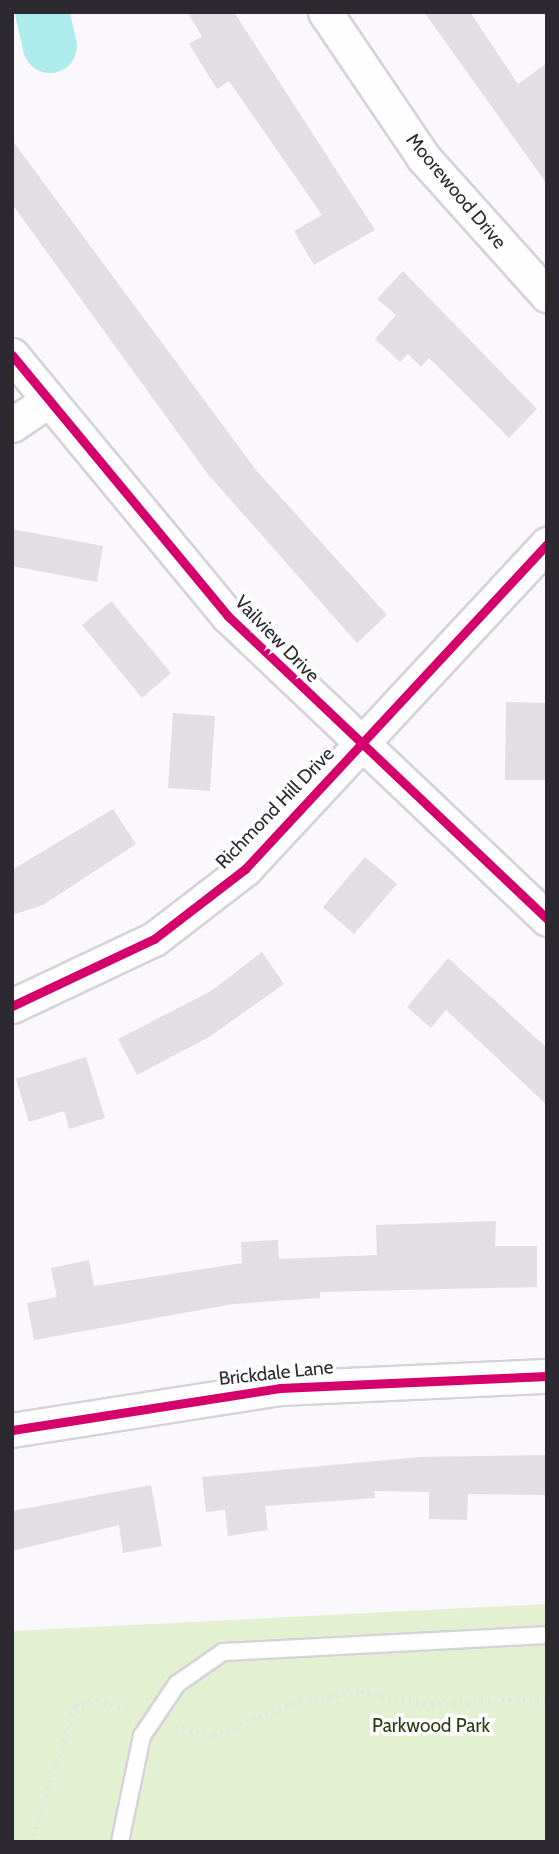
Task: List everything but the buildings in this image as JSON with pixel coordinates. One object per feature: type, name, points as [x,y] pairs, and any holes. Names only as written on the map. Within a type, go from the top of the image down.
[{"type":"street","name":"Moorewood Drive","points":[[325,12],[423,157],[547,295]]},
{"type":"street","name":"Vailview Drive","points":[[12,355],[46,402],[228,616],[359,747],[547,919]]},
{"type":"street","points":[[12,425],[46,402]]},
{"type":"street","name":"Richmond Hill Drive","points":[[12,1006],[154,939],[245,869],[547,544]]},
{"type":"street","name":"Brickdale Lane","points":[[12,1430],[280,1388],[547,1376]]},
{"type":"lane","points":[[120,1842],[142,1736],[177,1684],[223,1652],[547,1635]]},
{"type":"path","points":[[172,1727],[214,1735],[301,1700],[361,1692],[432,1705],[547,1697]]},
{"type":"path","points":[[31,1842],[75,1706],[98,1700],[132,1709]]},
{"type":"green space","name":"Parkwood Park","points":[[547,1604],[547,1842],[12,1842],[12,1631]]},
{"type":"waterway","points":[[42,12],[50,46]]},
{"type":"cycle path","points":[[12,355],[228,616],[547,919]]},
{"type":"cycle path","points":[[12,1006],[154,939],[245,869],[547,544]]},
{"type":"cycle path","points":[[12,1430],[280,1388],[547,1376]]}]
